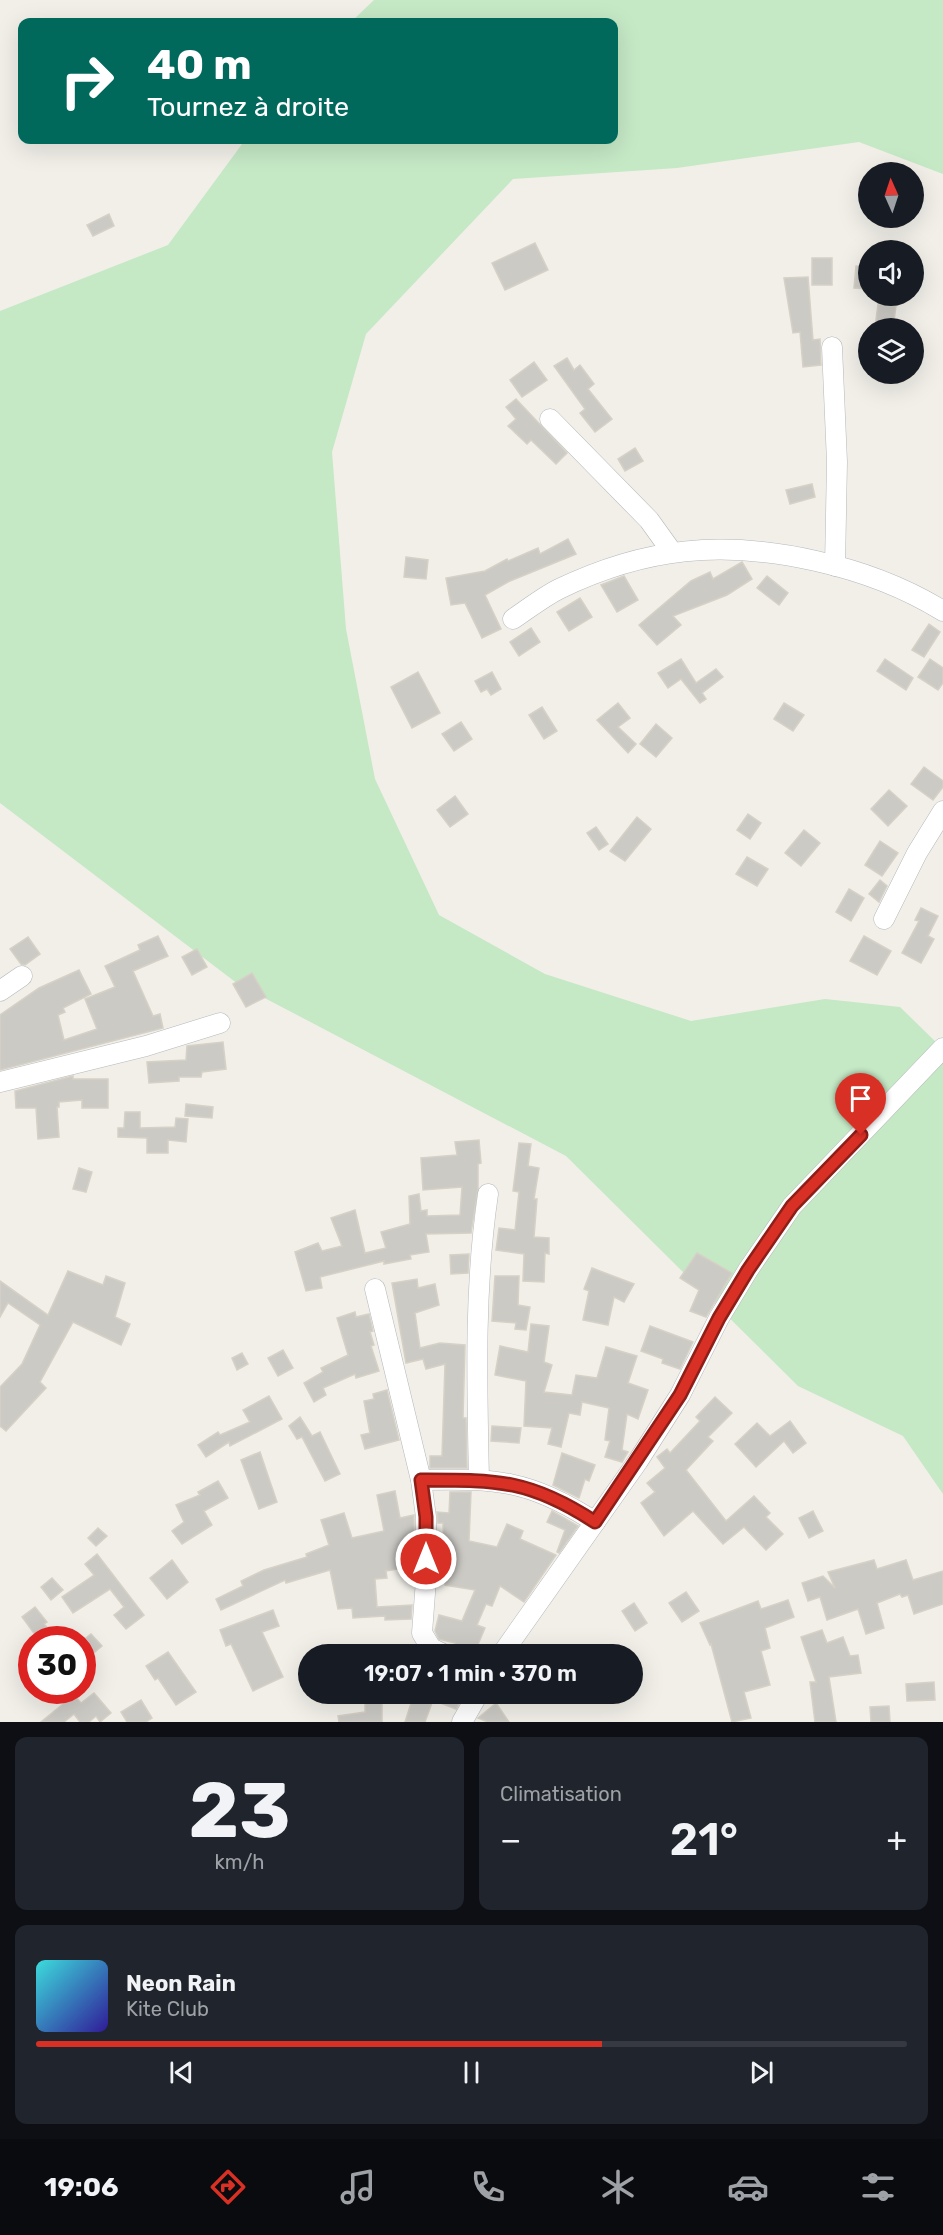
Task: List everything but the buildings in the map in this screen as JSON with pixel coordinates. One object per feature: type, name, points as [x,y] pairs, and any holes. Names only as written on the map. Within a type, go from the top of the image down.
[{"type":"street","points":[[832,347],[837,462],[835,566]]},
{"type":"street","points":[[550,419],[649,520],[672,552]]},
{"type":"street","points":[[513,619],[558,590],[615,567],[672,552],[738,548],[782,554],[835,566],[887,582],[942,604]]},
{"type":"street","points":[[884,919],[917,853],[943,811]]},
{"type":"street","points":[[0,991],[22,976]]},
{"type":"street","points":[[0,1082],[146,1046],[220,1023]]},
{"type":"street","points":[[509,1644],[595,1522],[680,1395],[742,1280],[792,1206],[943,1048]]},
{"type":"street","points":[[479,1480],[478,1299],[481,1244],[488,1194]]},
{"type":"street","points":[[375,1289],[421,1480],[426,1517],[426,1580],[422,1633],[427,1644]]},
{"type":"street","points":[[421,1480],[501,1481],[538,1490],[569,1505],[595,1522]]},
{"type":"street","points":[[462,1722],[472,1704]]},
{"type":"green space","points":[[374,0],[943,0],[943,174],[924,167],[924,162],[912,162],[859,142],[677,168],[513,179],[366,334],[332,452],[346,629],[375,779],[439,915],[545,974],[691,1021],[825,999],[900,1007],[943,1049],[943,1494],[903,1436],[798,1386],[566,1156],[238,984],[0,803],[0,311],[168,245],[242,144],[618,144],[618,18],[355,18]]},
{"type":"route","points":[[426,1559],[426,1517],[421,1480],[501,1481],[538,1490],[569,1505],[595,1522],[638,1461],[680,1395],[719,1318],[748,1270],[792,1206],[861,1135]]}]
